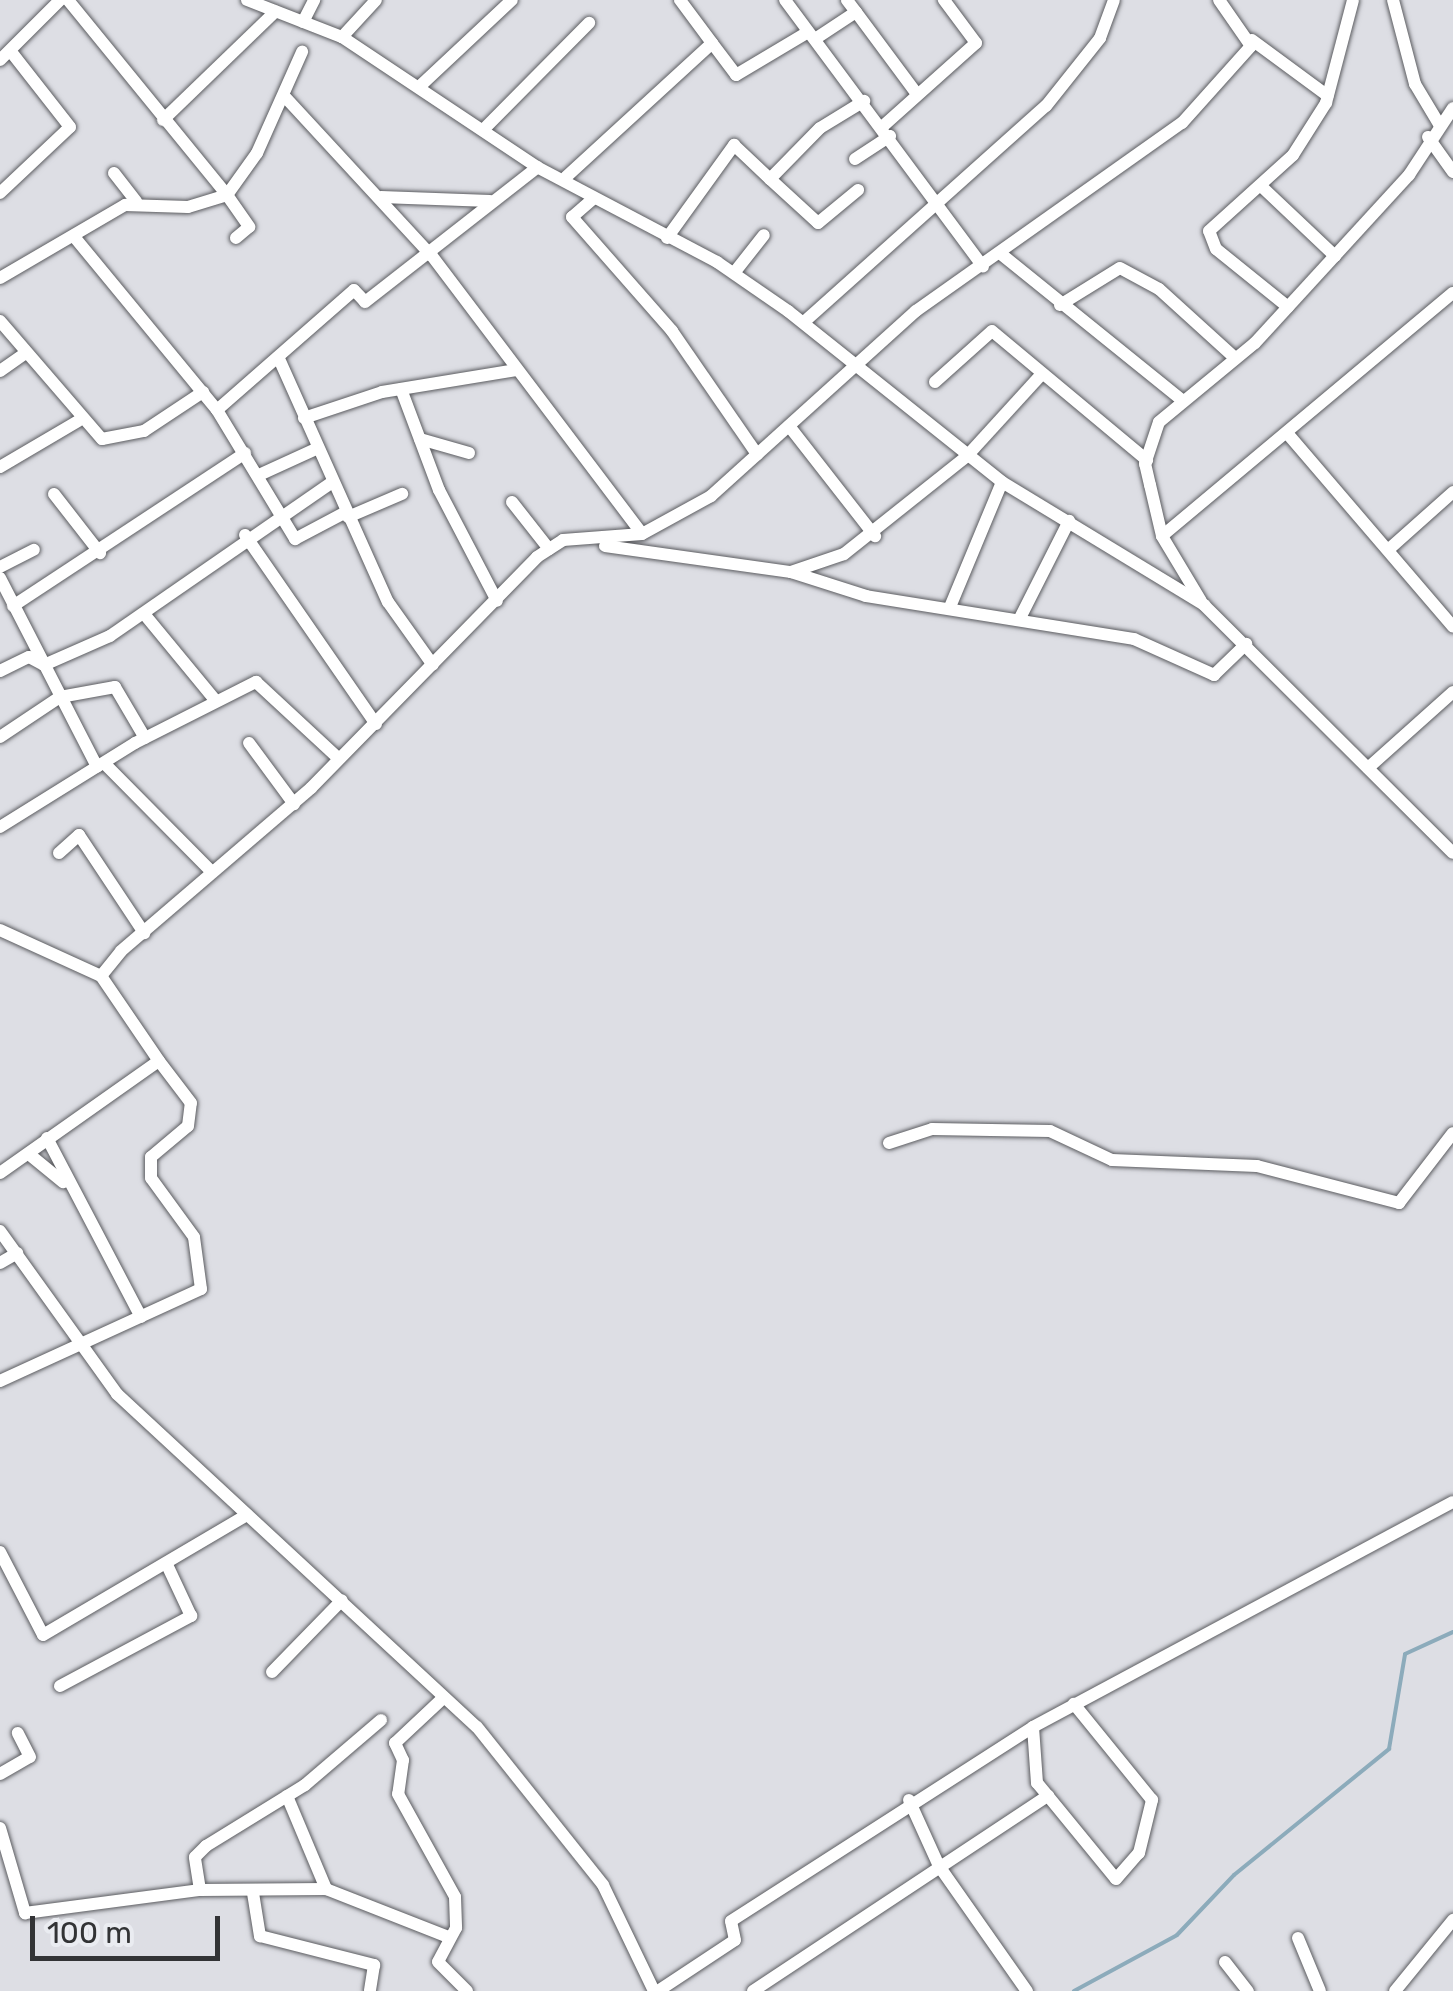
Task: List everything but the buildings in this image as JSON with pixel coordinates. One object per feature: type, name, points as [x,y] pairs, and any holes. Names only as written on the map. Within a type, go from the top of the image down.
[{"type":"street","points":[[0,171],[5,188],[70,127],[6,57],[60,0]]},
{"type":"street","points":[[68,0],[250,227],[236,238]]},
{"type":"street","points":[[247,0],[342,36],[538,167],[566,177],[594,198],[734,274],[804,322],[1002,482],[1204,605],[1453,853]]},
{"type":"street","points":[[303,22],[314,0]]},
{"type":"street","points":[[342,36],[376,0]]},
{"type":"street","points":[[419,87],[512,0]]},
{"type":"street","points":[[680,0],[736,76],[811,36],[851,6],[917,94]]},
{"type":"street","points":[[784,0],[864,101],[983,267]]},
{"type":"street","points":[[855,159],[886,131],[917,94],[976,42],[944,0]]},
{"type":"street","points":[[804,322],[1072,77],[1114,0]]},
{"type":"street","points":[[1219,0],[1252,40],[1328,96]]},
{"type":"street","points":[[1288,306],[1210,238],[1213,222],[1293,156],[1328,96],[1353,0]]},
{"type":"street","points":[[1392,0],[1415,84],[1439,124]]},
{"type":"street","points":[[162,120],[275,12]]},
{"type":"street","points":[[483,130],[589,23]]},
{"type":"street","points":[[592,544],[642,534],[711,496],[857,363],[1000,254],[1182,124],[1220,89],[1252,40]]},
{"type":"street","points":[[566,177],[712,43]]},
{"type":"street","points":[[0,278],[76,239],[136,201],[188,208],[227,195],[286,98],[302,52]]},
{"type":"street","points":[[286,98],[432,256],[642,534]]},
{"type":"street","points":[[770,180],[820,128],[864,101]]},
{"type":"street","points":[[1204,605],[1162,536],[1146,460],[1159,422],[1235,358],[1335,256],[1409,175],[1428,137],[1453,108]]},
{"type":"street","points":[[1428,137],[1453,172]]},
{"type":"street","points":[[667,238],[734,145],[818,224],[858,190]]},
{"type":"street","points":[[218,410],[280,361],[354,290],[365,302],[432,256],[490,201],[538,167]]},
{"type":"street","points":[[114,173],[136,201]]},
{"type":"street","points":[[1261,186],[1335,256]]},
{"type":"street","points":[[380,197],[490,201]]},
{"type":"street","points":[[594,198],[572,217],[672,331],[757,454]]},
{"type":"street","points":[[734,274],[764,235]]},
{"type":"street","points":[[76,239],[218,410],[295,539],[402,494]]},
{"type":"street","points":[[1000,254],[1182,399]]},
{"type":"street","points":[[1060,305],[1120,268],[1159,289],[1235,358]]},
{"type":"street","points":[[1162,536],[1453,293]]},
{"type":"street","points":[[0,321],[78,420],[102,439],[144,431],[203,392]]},
{"type":"street","points":[[935,382],[992,331],[1146,460]]},
{"type":"street","points":[[0,371],[26,353]]},
{"type":"street","points":[[280,361],[331,483],[388,602],[432,665]]},
{"type":"street","points":[[304,418],[401,389],[516,370]]},
{"type":"street","points":[[791,572],[875,536],[966,456],[1041,374]]},
{"type":"street","points":[[401,389],[497,601]]},
{"type":"street","points":[[0,466],[78,420]]},
{"type":"street","points":[[789,426],[875,536]]},
{"type":"street","points":[[1287,433],[1453,627]]},
{"type":"street","points":[[420,438],[470,453]]},
{"type":"street","points":[[259,476],[318,448]]},
{"type":"street","points":[[8,607],[100,552],[245,453]]},
{"type":"street","points":[[950,607],[1002,482]]},
{"type":"street","points":[[44,665],[144,615],[245,534],[331,483]]},
{"type":"street","points":[[1388,550],[1453,492]]},
{"type":"street","points":[[54,494],[100,552]]},
{"type":"street","points":[[512,502],[549,549]]},
{"type":"street","points":[[1020,618],[1069,521]]},
{"type":"street","points":[[245,534],[376,724]]},
{"type":"street","points":[[102,976],[212,872],[294,804],[549,549],[564,540],[791,572],[950,607],[1134,638],[1214,675],[1246,644]]},
{"type":"street","points":[[0,567],[34,550]]},
{"type":"street","points":[[0,578],[8,607],[101,764],[212,872]]},
{"type":"street","points":[[144,615],[215,700]]},
{"type":"street","points":[[0,671],[29,658],[44,665]]},
{"type":"street","points":[[0,827],[145,738],[256,682],[338,758]]},
{"type":"street","points":[[0,736],[60,698],[114,687],[145,738]]},
{"type":"street","points":[[1368,768],[1453,692]]},
{"type":"street","points":[[250,742],[294,804]]},
{"type":"street","points":[[59,854],[79,835],[144,933]]},
{"type":"street","points":[[0,930],[102,976],[191,1103],[188,1126],[151,1158],[151,1178],[194,1236],[205,1279],[84,1348],[0,1382]]},
{"type":"street","points":[[0,1173],[159,1061]]},
{"type":"street","points":[[890,1143],[932,1129],[1050,1130],[1112,1160],[1257,1166],[1399,1203],[1453,1133]]},
{"type":"street","points":[[46,1138],[68,1186],[141,1317]]},
{"type":"street","points":[[30,1155],[68,1186]]},
{"type":"street","points":[[0,1231],[117,1394],[342,1600],[441,1700],[477,1728],[585,1860],[656,1991],[736,1940],[731,1921],[909,1800],[1074,1704],[1453,1502]]},
{"type":"street","points":[[0,1262],[17,1253]]},
{"type":"street","points":[[0,1552],[43,1635],[168,1566],[247,1515]]},
{"type":"street","points":[[60,1686],[192,1616],[168,1566]]},
{"type":"street","points":[[272,1672],[342,1600]]},
{"type":"street","points":[[441,1700],[394,1742],[413,1833],[455,1897],[456,1928],[446,1936],[438,1962],[467,1991]]},
{"type":"street","points":[[1033,1727],[1037,1782],[1116,1879],[1139,1853],[1152,1800],[1074,1704]]},
{"type":"street","points":[[200,1890],[195,1857],[288,1796],[381,1720]]},
{"type":"street","points":[[0,1774],[30,1757],[18,1733]]},
{"type":"street","points":[[288,1796],[326,1889]]},
{"type":"street","points":[[753,1991],[1048,1796]]},
{"type":"street","points":[[909,1800],[939,1866],[1027,1991]]},
{"type":"street","points":[[0,1828],[24,1913],[200,1890],[253,1893],[326,1889],[446,1936]]},
{"type":"street","points":[[0,1888],[19,1893]]},
{"type":"street","points":[[253,1893],[260,1936],[374,1965],[370,1991]]},
{"type":"street","points":[[1395,1991],[1453,1920]]},
{"type":"street","points":[[1298,1938],[1320,1991]]},
{"type":"street","points":[[1225,1962],[1248,1991]]},
{"type":"waterway","points":[[1074,1991],[1177,1935],[1234,1875],[1389,1749],[1405,1654],[1453,1632]]}]
